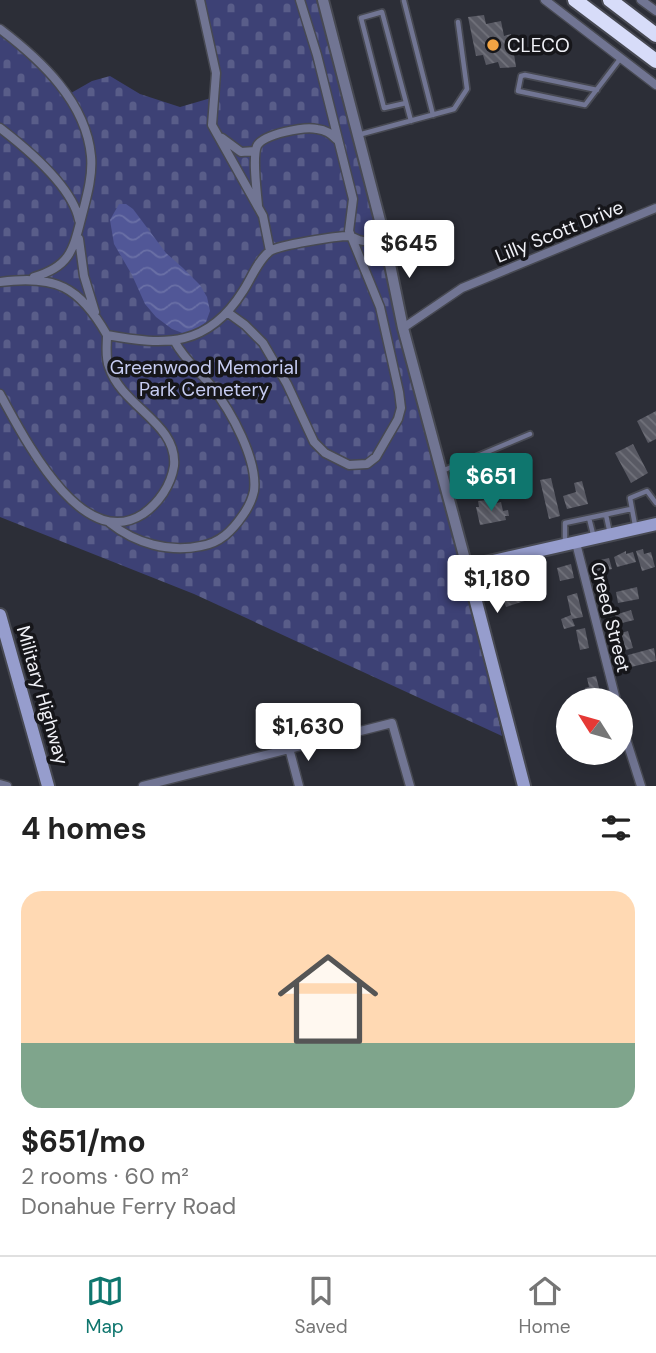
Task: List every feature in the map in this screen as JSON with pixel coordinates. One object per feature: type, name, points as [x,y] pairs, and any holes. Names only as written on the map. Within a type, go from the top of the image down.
[{"type":"highway","points":[[575,0],[656,61]]},
{"type":"highway","points":[[610,0],[656,35]]},
{"type":"main road","points":[[524,786],[467,567],[656,524]]},
{"type":"main road","name":"Military Highway","points":[[0,615],[48,786]]},
{"type":"street","points":[[200,0],[216,73],[212,125],[266,224],[270,251]]},
{"type":"street","points":[[227,312],[263,343],[287,384],[314,442],[337,460],[349,464],[367,464],[376,457],[401,408],[380,307],[351,236],[349,225],[353,199],[317,55],[300,0]]},
{"type":"street","points":[[323,0],[385,240],[403,328],[467,567]]},
{"type":"street","points":[[545,0],[656,85]]},
{"type":"street","points":[[641,0],[656,11]]},
{"type":"street","points":[[0,29],[53,76],[83,124],[91,159],[75,246],[61,263],[43,274],[28,279],[0,282]]},
{"type":"street","points":[[212,125],[234,148],[242,152],[255,151]]},
{"type":"street","points":[[0,128],[20,144],[75,205],[84,276],[99,321]]},
{"type":"street","points":[[258,208],[255,151],[265,138],[309,128],[326,131],[338,141]]},
{"type":"street","name":"Lilly Scott Drive","points":[[403,328],[462,288],[656,208]]},
{"type":"street","points":[[107,335],[130,340],[175,342],[201,333],[227,312],[270,251],[283,246],[351,236],[371,242],[385,240]]},
{"type":"street","points":[[28,279],[62,286],[80,298],[107,335],[106,355],[116,382],[130,401],[165,432],[173,452],[174,465],[167,487],[155,505],[138,517],[109,521]]},
{"type":"street","points":[[0,394],[39,459],[65,492],[92,516],[109,521],[145,543],[172,548],[194,548],[213,544],[241,518],[251,500],[254,482],[242,438],[218,395],[180,352],[175,342]]},
{"type":"street","name":"Creed Street","points":[[571,544],[612,688]]},
{"type":"street","points":[[143,786],[176,782],[289,748],[392,723],[410,786]]},
{"type":"street","points":[[289,748],[299,786]]},
{"type":"street","points":[[634,765],[640,786]]},
{"type":"street","points":[[0,784],[7,786]]},
{"type":"lane","points":[[404,1],[433,115]]},
{"type":"lane","points":[[406,103],[384,108],[361,18],[382,12],[411,121]]},
{"type":"lane","points":[[358,135],[454,109],[467,89],[458,22]]},
{"type":"lane","points":[[597,89],[525,75],[521,76],[518,91],[585,105],[597,89],[620,58]]},
{"type":"lane","points":[[441,472],[530,433]]},
{"type":"lane","points":[[636,528],[630,498],[647,491],[656,503]]},
{"type":"lane","points":[[571,544],[563,526],[565,523],[631,509]]},
{"type":"lane","points":[[606,515],[610,535]]},
{"type":"lane","points":[[589,518],[594,538]]},
{"type":"green space","name":"Greenwood Memorial Park Cemetery","points":[[200,0],[323,0],[467,567],[502,736],[194,594],[0,517],[0,27],[17,39],[71,93],[92,81],[110,76],[140,94],[180,107],[211,98],[213,76]]},
{"type":"water","points":[[119,204],[126,204],[133,209],[166,253],[200,285],[207,297],[210,311],[206,322],[195,331],[185,334],[172,329],[145,304],[114,244],[110,220]]},
{"type":"building","name":"CLECO","points":[[484,15],[486,24],[501,21],[504,36],[511,34],[516,67],[500,68],[498,62],[486,65],[483,55],[476,56],[468,17]]},
{"type":"building","points":[[656,411],[656,439],[648,443],[637,421]]},
{"type":"building","points":[[633,444],[648,473],[631,483],[615,453]]},
{"type":"building","points":[[551,478],[560,516],[549,519],[540,480]]},
{"type":"building","points":[[582,481],[588,504],[567,509],[563,496],[576,492],[574,483]]},
{"type":"building","points":[[487,500],[488,505],[501,502],[503,511],[508,510],[509,516],[505,516],[506,520],[480,525],[476,507],[479,507],[478,501]]},
{"type":"building","points":[[643,549],[644,554],[651,552],[655,567],[642,571],[636,551]]},
{"type":"building","points":[[626,551],[626,554],[633,552],[636,562],[617,567],[614,557]]},
{"type":"building","points":[[609,558],[612,569],[595,573],[592,562]]},
{"type":"building","points":[[571,564],[574,578],[560,581],[557,568]]},
{"type":"building","points":[[637,587],[639,599],[618,603],[616,592]]},
{"type":"building","points":[[527,588],[531,599],[506,607],[502,595]]},
{"type":"building","points":[[577,593],[583,617],[572,619],[575,626],[564,629],[561,619],[571,615],[567,596]]},
{"type":"building","points":[[631,610],[634,620],[618,624],[615,615]]},
{"type":"building","points":[[585,628],[589,648],[580,650],[576,630]]},
{"type":"building","points":[[628,631],[633,648],[626,650],[621,633]]},
{"type":"building","points":[[654,648],[656,661],[631,667],[628,655]]},
{"type":"building","points":[[596,676],[599,688],[585,688],[589,687],[587,678]]},
{"type":"place","name":"CLECO","points":[[493,45]]}]
